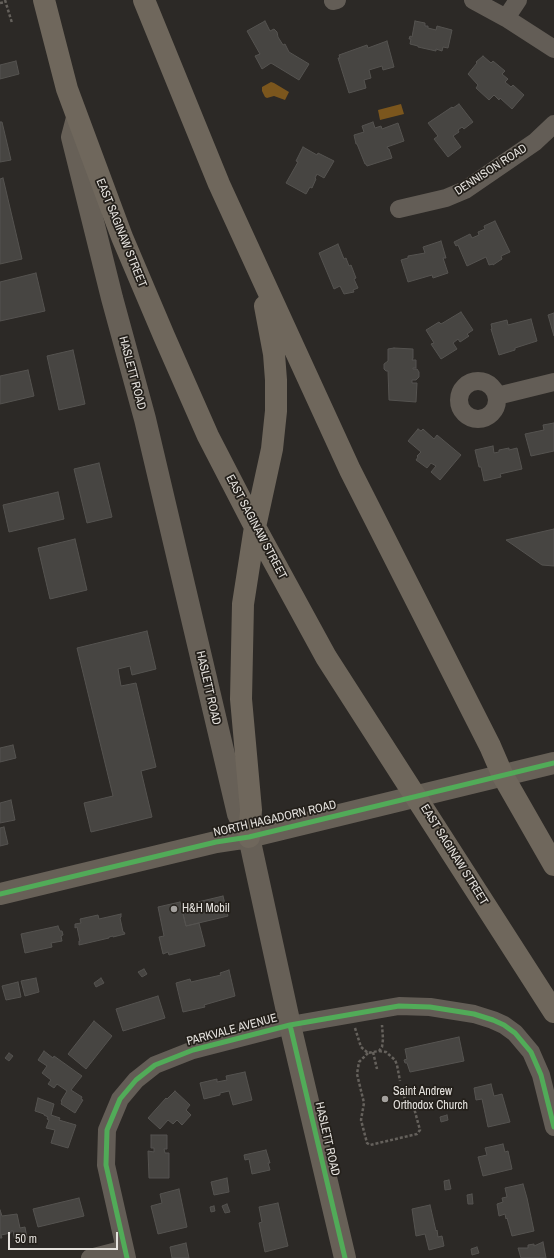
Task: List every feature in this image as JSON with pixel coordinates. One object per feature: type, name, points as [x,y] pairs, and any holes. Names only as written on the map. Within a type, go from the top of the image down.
[{"type":"main road","points":[[144,0],[219,184],[350,470],[490,746],[502,776],[554,865]]},
{"type":"main road","name":"EAST SAGINAW STREET","points":[[48,3],[67,89],[122,238],[208,436],[255,527],[326,657],[417,796],[554,1012]]},
{"type":"main road","name":"HASLETT ROAD","points":[[78,118],[72,137],[112,298],[145,419],[238,814],[249,838],[290,1025],[345,1258]]},
{"type":"main road","points":[[249,838],[251,810],[243,729],[241,667],[243,604],[255,527],[272,449],[276,411],[274,354],[266,307],[250,253]]},
{"type":"main road","name":"NORTH HAGADORN ROAD","points":[[0,894],[216,842],[249,838],[554,763]]},
{"type":"street","points":[[473,0],[506,18],[554,49]]},
{"type":"street","points":[[506,18],[518,0]]},
{"type":"street","name":"DENNISON ROAD","points":[[399,210],[446,198],[465,190],[535,142],[554,124]]},
{"type":"street","points":[[497,396],[554,382]]},
{"type":"street","name":"PARKVALE AVENUE","points":[[126,1254],[106,1165],[107,1130],[120,1099],[136,1080],[155,1064],[193,1050],[290,1025],[399,1006],[430,1007],[474,1014],[504,1025],[515,1033],[531,1052],[541,1075],[554,1127]]},
{"type":"street","points":[[90,1258],[126,1254]]},
{"type":"path","points":[[0,3],[5,1],[12,23]]},
{"type":"path","points":[[378,1051],[382,1047],[384,1039],[379,1010]]},
{"type":"path","points":[[353,1014],[357,1037],[361,1047],[368,1052],[386,1052],[395,1060],[400,1081]]},
{"type":"path","points":[[368,1052],[359,1062],[357,1074],[364,1103],[361,1120],[367,1143],[370,1145],[417,1134],[420,1130],[414,1108],[406,1104],[402,1087]]},
{"type":"path","points":[[373,1052],[377,1069]]},
{"type":"shaded area","points":[[271,82],[289,92],[285,100],[274,96],[267,98],[265,97],[262,87]]},
{"type":"shaded area","points":[[401,104],[404,114],[380,120],[378,110]]},
{"type":"building","points":[[265,21],[270,31],[274,29],[277,32],[278,37],[283,45],[285,44],[289,52],[309,64],[299,80],[271,63],[262,69],[255,56],[260,54],[247,31]]},
{"type":"building","points":[[415,21],[425,23],[425,26],[428,26],[428,28],[436,30],[437,26],[452,30],[448,48],[443,47],[442,51],[436,49],[436,51],[410,44],[411,39],[409,39],[410,36],[412,37]]},
{"type":"building","points":[[387,41],[394,67],[383,70],[382,66],[369,70],[371,78],[364,80],[366,88],[349,93],[338,58],[340,58],[339,55],[367,45],[368,48]]},
{"type":"building","points":[[483,56],[491,63],[493,61],[505,71],[502,74],[508,79],[505,82],[511,87],[513,85],[524,95],[512,109],[500,98],[499,100],[494,95],[489,100],[476,88],[478,85],[468,74],[477,63],[476,62]]},
{"type":"building","points":[[16,61],[19,74],[0,79],[0,65]]},
{"type":"building","points":[[459,104],[473,122],[464,129],[462,127],[458,130],[459,132],[453,136],[461,147],[448,157],[434,139],[438,136],[428,123]]},
{"type":"building","points":[[0,122],[2,122],[11,160],[0,162]]},
{"type":"building","points":[[373,122],[375,128],[381,126],[382,129],[398,123],[404,141],[387,147],[392,158],[367,166],[356,144],[354,135],[364,132],[362,126]]},
{"type":"building","points":[[303,147],[317,155],[318,153],[334,161],[324,178],[317,174],[312,188],[310,187],[306,194],[286,183],[298,162],[296,161]]},
{"type":"building","points":[[3,178],[22,259],[0,264],[0,179]]},
{"type":"building","points":[[495,221],[510,252],[501,256],[502,259],[493,265],[489,265],[486,257],[467,266],[458,245],[456,246],[454,242],[470,234],[472,238],[479,235],[478,232],[485,229],[484,226]]},
{"type":"building","points":[[441,241],[446,258],[443,258],[448,273],[433,278],[432,275],[408,282],[401,260],[408,258],[408,256],[425,253],[423,247]]},
{"type":"building","points":[[338,244],[344,259],[346,258],[349,266],[351,265],[356,278],[354,279],[358,288],[353,290],[354,292],[344,294],[340,286],[334,289],[319,253]]},
{"type":"building","points":[[36,273],[45,311],[0,321],[0,282]]},
{"type":"building","points":[[461,312],[473,330],[467,334],[469,336],[460,342],[458,339],[453,343],[457,349],[441,359],[431,344],[434,343],[426,330],[439,322],[441,324]]},
{"type":"building","points":[[554,313],[554,336],[548,315]]},
{"type":"building","points":[[531,319],[537,341],[499,355],[491,329],[491,324],[507,320],[508,325]]},
{"type":"building","points":[[388,349],[413,349],[412,360],[416,360],[416,368],[413,369],[417,369],[419,372],[419,377],[416,380],[412,380],[412,383],[417,383],[416,402],[389,400],[388,371],[384,369],[384,364],[388,361]]},
{"type":"building","points":[[73,350],[85,404],[59,410],[47,356]]},
{"type":"building","points":[[28,370],[34,396],[0,404],[0,376]]},
{"type":"building","points":[[554,423],[554,451],[531,456],[525,434],[544,430],[543,425]]},
{"type":"building","points":[[418,429],[421,431],[423,429],[434,439],[437,435],[461,455],[440,480],[431,472],[436,466],[431,463],[427,468],[416,460],[418,457],[417,456],[421,452],[408,441]]},
{"type":"building","points":[[493,446],[494,453],[499,452],[499,450],[517,448],[522,469],[500,474],[501,477],[484,481],[475,450]]},
{"type":"building","points":[[99,463],[112,517],[87,523],[74,469]]},
{"type":"building","points":[[58,492],[64,519],[9,532],[3,505]]},
{"type":"building","points":[[554,529],[554,566],[542,565],[506,540]]},
{"type":"building","points":[[75,539],[87,590],[50,599],[38,548]]},
{"type":"building","points":[[147,631],[156,669],[132,675],[130,666],[118,669],[121,686],[136,683],[156,767],[141,771],[152,817],[91,832],[84,803],[113,796],[77,648]]},
{"type":"building","points":[[13,745],[16,758],[0,762],[0,748]]},
{"type":"building","points":[[11,800],[15,820],[0,823],[0,803]]},
{"type":"building","points":[[4,827],[8,844],[0,846],[0,828]]},
{"type":"building","points":[[223,896],[228,916],[186,926],[181,906]]},
{"type":"building","points":[[180,902],[186,926],[199,923],[205,946],[169,955],[168,952],[163,954],[159,937],[164,936],[158,907]]},
{"type":"building","points":[[121,914],[120,918],[123,932],[125,934],[79,945],[80,941],[75,924],[81,923],[80,919],[98,915],[99,919]]},
{"type":"building","points":[[58,926],[60,931],[62,931],[62,941],[51,943],[52,947],[25,953],[21,934]]},
{"type":"building","points":[[144,969],[147,974],[142,977],[138,972]]},
{"type":"building","points":[[229,970],[235,996],[204,1005],[205,1007],[183,1012],[176,983],[190,979],[191,982],[221,975],[220,973]]},
{"type":"building","points":[[36,978],[39,992],[25,996],[21,981]]},
{"type":"building","points":[[101,978],[104,983],[96,987],[94,983]]},
{"type":"building","points":[[18,982],[21,997],[6,1000],[2,986]]},
{"type":"building","points":[[158,996],[165,1018],[123,1031],[116,1009]]},
{"type":"building","points":[[94,1021],[112,1036],[86,1069],[68,1054]]},
{"type":"building","points":[[459,1037],[464,1061],[410,1072],[407,1063],[405,1063],[404,1060],[407,1059],[405,1049]]},
{"type":"building","points":[[44,1051],[53,1058],[54,1056],[82,1076],[71,1090],[82,1097],[81,1099],[83,1100],[75,1113],[61,1104],[61,1101],[67,1091],[57,1084],[54,1088],[48,1084],[51,1080],[42,1073],[47,1066],[38,1060]]},
{"type":"building","points":[[9,1053],[13,1056],[9,1061],[5,1058]]},
{"type":"building","points":[[245,1072],[252,1100],[233,1105],[229,1091],[204,1099],[200,1083],[217,1079],[217,1082],[227,1080],[226,1076]]},
{"type":"building","points":[[491,1084],[494,1096],[502,1094],[510,1122],[488,1127],[482,1099],[476,1100],[474,1088]]},
{"type":"building","points":[[175,1091],[190,1105],[186,1110],[191,1115],[182,1125],[177,1120],[173,1124],[168,1120],[160,1129],[148,1118],[166,1098],[167,1099]]},
{"type":"building","points":[[38,1098],[54,1104],[51,1115],[60,1118],[59,1120],[76,1125],[68,1148],[51,1143],[55,1130],[46,1128],[49,1120],[47,1119],[48,1117],[35,1111]]},
{"type":"building","points":[[447,1115],[448,1120],[441,1122],[440,1117]]},
{"type":"building","points":[[151,1135],[167,1135],[167,1149],[164,1149],[165,1153],[169,1153],[169,1178],[149,1178],[148,1151],[154,1152],[154,1148],[151,1148]]},
{"type":"building","points":[[503,1144],[505,1152],[508,1151],[512,1169],[483,1176],[478,1157],[487,1155],[485,1148]]},
{"type":"building","points":[[266,1150],[270,1163],[268,1163],[270,1170],[252,1174],[249,1159],[245,1160],[244,1155]]},
{"type":"building","points":[[227,1178],[229,1192],[214,1195],[211,1182]]},
{"type":"building","points":[[449,1180],[451,1189],[445,1190],[444,1181]]},
{"type":"building","points":[[523,1184],[534,1231],[512,1236],[505,1214],[499,1216],[497,1204],[503,1202],[502,1198],[507,1197],[505,1188]]},
{"type":"building","points":[[179,1189],[187,1227],[158,1234],[151,1206],[162,1203],[160,1194]]},
{"type":"building","points":[[472,1194],[473,1204],[468,1204],[467,1195]]},
{"type":"building","points":[[79,1198],[84,1216],[38,1227],[33,1209]]},
{"type":"building","points":[[278,1203],[288,1246],[265,1252],[259,1223],[262,1222],[259,1207]]},
{"type":"building","points":[[227,1204],[230,1212],[225,1213],[222,1206]]},
{"type":"building","points":[[430,1205],[438,1237],[442,1236],[444,1246],[429,1250],[425,1234],[416,1236],[412,1209]]},
{"type":"building","points":[[214,1206],[215,1211],[211,1212],[210,1207]]},
{"type":"building","points":[[0,1210],[2,1216],[17,1214],[20,1228],[25,1227],[27,1238],[15,1241],[13,1231],[11,1231],[11,1233],[1,1235],[2,1238],[0,1238]]},
{"type":"building","points":[[543,1242],[546,1258],[521,1258],[518,1248],[528,1248],[528,1245],[534,1244],[534,1246]]},
{"type":"building","points":[[186,1243],[189,1258],[172,1258],[170,1247]]},
{"type":"building","points":[[477,1247],[479,1253],[472,1255],[471,1249]]},
{"type":"cycle path","points":[[0,894],[216,842],[249,837],[554,763]]},
{"type":"cycle path","points":[[127,1258],[106,1165],[107,1130],[120,1099],[136,1080],[155,1065],[193,1050],[290,1025],[399,1006],[430,1007],[474,1014],[504,1025],[515,1033],[531,1052],[541,1075],[554,1127]]},
{"type":"cycle path","points":[[290,1025],[345,1258]]},
{"type":"place","name":"H&H Mobil","points":[[174,909]]},
{"type":"place","name":"Saint Andrew Orthodox Church","points":[[385,1099]]}]
